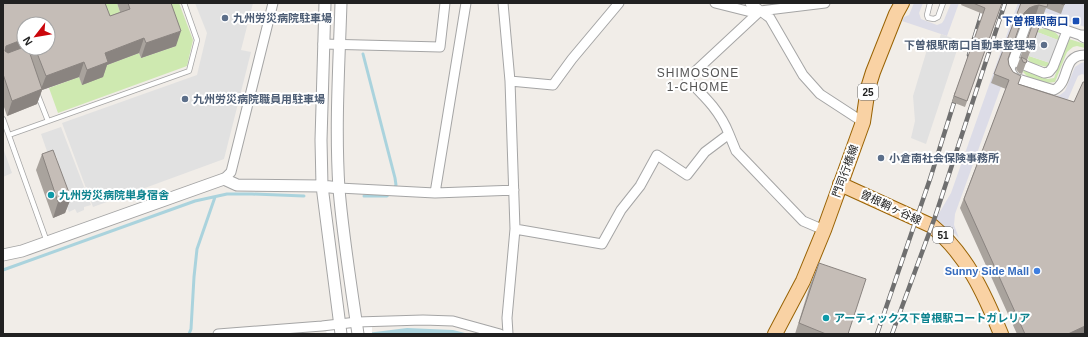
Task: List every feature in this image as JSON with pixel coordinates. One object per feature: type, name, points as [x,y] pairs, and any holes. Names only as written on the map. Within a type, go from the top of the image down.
[{"type":"main road","name":"門司行橋線","points":[[775,334],[803,281],[824,230],[863,122],[868,88],[873,72],[896,14],[902,3]]},
{"type":"main road","name":"曽根鞘ヶ谷線","points":[[840,184],[932,226],[944,236],[958,251],[975,277],[985,296],[1001,334]]},
{"type":"street","points":[[3,256],[22,251],[224,179],[231,172],[273,3]]},
{"type":"street","points":[[325,3],[321,140],[322,186],[340,329]]},
{"type":"street","points":[[341,3],[337,119],[339,188],[357,327]]},
{"type":"street","points":[[323,44],[440,47],[446,3]]},
{"type":"street","points":[[435,194],[466,3]]},
{"type":"street","points":[[503,3],[510,80],[515,229],[507,318],[508,334]]},
{"type":"street","points":[[510,80],[553,85],[572,59],[619,3]]},
{"type":"street","points":[[716,3],[751,12],[825,3]]},
{"type":"street","points":[[750,3],[770,18],[803,74],[820,94],[863,122]]},
{"type":"street","points":[[760,11],[687,79],[714,107],[725,123],[736,151],[803,221],[824,230]]},
{"type":"street","points":[[1084,37],[1036,20],[1031,20],[1024,28],[1010,70],[1015,78],[1054,90],[1061,85],[1071,60],[1080,55],[1085,55]]},
{"type":"street","points":[[1013,61],[1044,73],[1049,72],[1053,67],[1067,31]]},
{"type":"street","points":[[515,229],[602,244],[620,210],[640,186],[657,155],[687,175],[705,152],[729,134]]},
{"type":"street","points":[[224,179],[237,185],[322,186],[435,194],[514,190]]},
{"type":"street","points":[[218,334],[322,326],[340,329],[423,320],[453,321],[500,334]]},
{"type":"lane","points":[[9,135],[189,71],[197,40],[184,3]]},
{"type":"lane","points":[[930,3],[927,15],[928,18],[934,20],[938,17],[943,3]]},
{"type":"lane","points":[[35,85],[48,121]]},
{"type":"lane","points":[[3,119],[47,242]]},
{"type":"green space","points":[[94,3],[117,3],[124,24],[104,31]]},
{"type":"green space","points":[[160,3],[179,3],[193,40],[187,66],[58,113],[49,88],[79,77],[82,84],[99,68],[139,53],[141,58],[176,46]]},
{"type":"green space","points":[[1040,29],[1053,31],[1058,35],[1060,40],[1049,66],[1047,67],[1030,63],[1028,59],[1029,56],[1050,63],[1058,40],[1037,32]]},
{"type":"green space","points":[[1069,39],[1085,44],[1085,48],[1077,46],[1073,47],[1067,52],[1055,82],[1047,83],[1028,77],[1023,72],[1024,70],[1048,79],[1054,78]]},
{"type":"shaded area","name":"九州労災病院職員用駐車場","points":[[195,3],[253,3],[241,50],[251,52],[224,159],[93,207],[62,123],[197,75],[207,33]]},
{"type":"shaded area","points":[[914,3],[923,3],[919,13],[921,19],[937,25],[942,23],[944,20],[951,3],[959,3],[947,36],[902,21],[904,17],[909,15]]},
{"type":"shaded area","points":[[1018,3],[1085,3],[1085,27],[1036,9],[1025,12],[1004,68],[1009,79],[1051,97],[1060,95],[1065,91],[1075,67],[1085,62],[1085,75],[1082,74],[1078,76],[1068,99],[1053,106],[1001,87],[955,214],[954,225],[959,238],[935,220],[951,193]]},
{"type":"shaded area","name":"下曽根駅南口自動車整理場","points":[[1037,32],[1058,40],[1050,63],[1029,56]]},
{"type":"shaded area","points":[[941,34],[960,41],[926,144],[911,138],[915,121],[913,96],[929,43],[937,46]]},
{"type":"shaded area","points":[[61,127],[91,205],[84,207],[84,210],[77,213],[75,209],[69,212],[51,165],[58,162],[56,155],[49,157],[41,134]]},
{"type":"shaded area","points":[[3,148],[12,173],[3,177]]},
{"type":"water","points":[[407,328],[453,330],[469,334],[359,334]]},
{"type":"pier","points":[[372,324],[372,334],[327,334],[326,330]]},
{"type":"building","points":[[3,3],[105,3],[110,16],[130,9],[128,3],[171,3],[181,31],[146,43],[144,38],[105,53],[108,62],[87,70],[84,62],[46,76],[38,56],[56,56],[56,16],[16,16],[16,42],[6,46],[5,51],[8,53],[16,50],[16,56],[31,56],[42,89],[12,101],[3,74]]},
{"type":"building","points":[[973,3],[1002,3],[967,101],[954,96],[985,8]]},
{"type":"building","name":"Sunny Side Mall","points":[[1021,3],[1048,3],[1047,7],[1039,5],[1034,6],[1029,8],[1024,13],[1008,59],[1009,65],[1013,72],[1021,76],[1018,84],[1074,102],[1083,82],[1085,82],[1085,326],[1068,334],[1025,334],[964,199],[1009,80],[994,74]]},
{"type":"building","points":[[1039,15],[1043,16],[1031,49],[1025,46],[1035,17]]},
{"type":"building","points":[[1021,57],[1027,60],[1026,63],[1023,62]]},
{"type":"building","points":[[53,150],[71,198],[58,202],[42,154]]},
{"type":"building","name":"アーティックス下曽根駅コートガレリア","points":[[819,263],[866,279],[848,334],[826,334],[799,323]]},
{"type":"waterway","points":[[363,54],[395,178],[396,185],[394,189]]},
{"type":"waterway","points":[[364,196],[387,196],[390,193]]},
{"type":"waterway","points":[[3,270],[195,201],[227,194],[304,196]]},
{"type":"waterway","points":[[189,334],[191,329],[197,249],[215,197]]},
{"type":"railway","points":[[969,55],[985,3]]},
{"type":"railway","points":[[892,334],[935,217],[1005,3]]},
{"type":"railway","points":[[877,334],[930,179],[957,93]]},
{"type":"place","name":"九州労災病院駐車場","points":[[225,18]]},
{"type":"place","name":"下曽根駅南口","points":[[1076,21]]},
{"type":"place","name":"下曽根駅南口自動車整理場","points":[[1044,45]]},
{"type":"place","name":"九州労災病院職員用駐車場","points":[[185,99]]},
{"type":"place","name":"小倉南社会保険事務所","points":[[881,158]]},
{"type":"place","name":"九州労災病院単身宿舎","points":[[51,195]]},
{"type":"place","name":"Sunny Side Mall","points":[[1037,271]]},
{"type":"place","name":"アーティックス下曽根駅コートガレリア","points":[[826,318]]},
{"type":"district","name":"SHIMOSONE 1-CHOME","points":[[698,80]]}]
